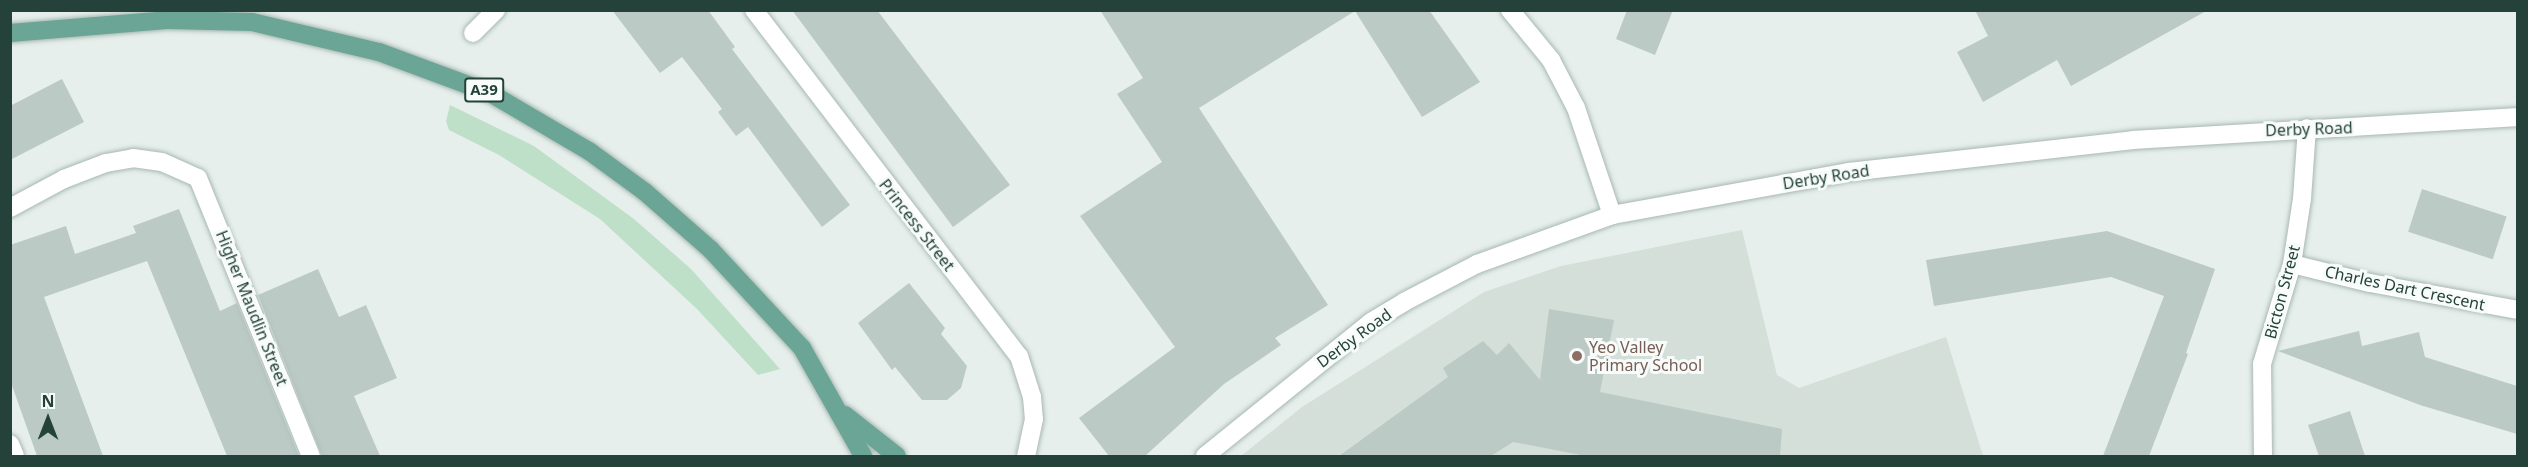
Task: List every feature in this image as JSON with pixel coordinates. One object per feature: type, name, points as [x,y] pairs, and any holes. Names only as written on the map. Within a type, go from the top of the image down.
[{"type":"main road","name":"A39","points":[[10,33],[169,20],[252,22],[379,52],[490,93],[589,151],[645,192],[711,250],[802,348],[862,456]]},
{"type":"main road","name":"A39","points":[[839,411],[897,456]]},
{"type":"street","points":[[473,33],[496,10]]},
{"type":"street","name":"Princess Street","points":[[754,10],[1019,356],[1028,377],[1033,408],[1026,456]]},
{"type":"street","points":[[1511,11],[1551,60],[1576,108],[1612,215]]},
{"type":"street","name":"Derby Road","points":[[1205,456],[1388,312],[1477,264],[1612,215],[1850,172],[2133,140],[2517,117]]},
{"type":"street","name":"Bicton Street","points":[[2263,456],[2262,364],[2292,264],[2302,199],[2307,128]]},
{"type":"street","name":"Higher Maudlin Street","points":[[10,208],[64,179],[106,163],[145,159],[182,169],[198,178],[207,194],[311,456]]},
{"type":"street","name":"Charles Dart Crescent","points":[[2292,264],[2370,283],[2517,310]]},
{"type":"street","points":[[10,444],[15,456]]},
{"type":"shaded area","name":"Yeo Valley Primary School","points":[[1742,230],[1777,375],[1799,388],[1946,337],[1983,456],[1241,456],[1302,407],[1484,292],[1561,266]]},
{"type":"green space","points":[[450,105],[534,146],[634,219],[691,269],[780,369],[758,375],[697,309],[600,219],[499,155],[449,130],[446,121]]},
{"type":"building","points":[[612,10],[708,10],[735,47],[732,49],[850,205],[822,227],[748,127],[736,136],[718,112],[722,109],[682,57],[660,73]]},
{"type":"building","points":[[792,10],[877,10],[1010,185],[953,227]]},
{"type":"building","points":[[1100,10],[1429,10],[1480,82],[1422,117],[1355,11],[1199,108],[1328,305],[1275,338],[1281,345],[1224,384],[1145,456],[1109,456],[1079,418],[1175,347],[1080,216],[1162,162],[1117,94],[1143,78]]},
{"type":"building","points":[[1627,10],[1673,10],[1655,55],[1616,39]]},
{"type":"building","points":[[1975,10],[2208,10],[2071,86],[2057,60],[1983,102],[1957,52],[1988,36]]},
{"type":"building","points":[[62,79],[84,122],[10,160],[10,106]]},
{"type":"building","points":[[2422,189],[2507,217],[2493,259],[2408,232]]},
{"type":"building","points":[[179,209],[220,311],[237,303],[299,456],[227,456],[147,261],[44,297],[103,456],[37,456],[10,380],[10,245],[66,226],[75,254],[136,233],[133,226]]},
{"type":"building","points":[[2107,231],[2215,269],[2186,353],[2188,354],[2149,456],[2103,456],[2164,296],[2111,277],[1934,306],[1926,260]]},
{"type":"building","points":[[318,269],[339,317],[366,305],[397,378],[354,396],[380,456],[322,456],[258,295]]},
{"type":"building","points":[[909,283],[945,328],[941,334],[967,366],[961,388],[947,400],[922,400],[895,367],[892,370],[858,323]]},
{"type":"building","points":[[1549,309],[1614,320],[1600,392],[1782,429],[1780,456],[1586,456],[1513,442],[1491,456],[1339,456],[1448,377],[1443,368],[1483,341],[1497,355],[1509,343],[1540,380]]},
{"type":"building","points":[[2359,331],[2362,346],[2419,332],[2425,357],[2517,386],[2517,434],[2420,405],[2278,351]]},
{"type":"building","points":[[2350,411],[2365,456],[2319,456],[2308,425]]},
{"type":"place","name":"Yeo Valley Primary School","points":[[1577,356]]}]
